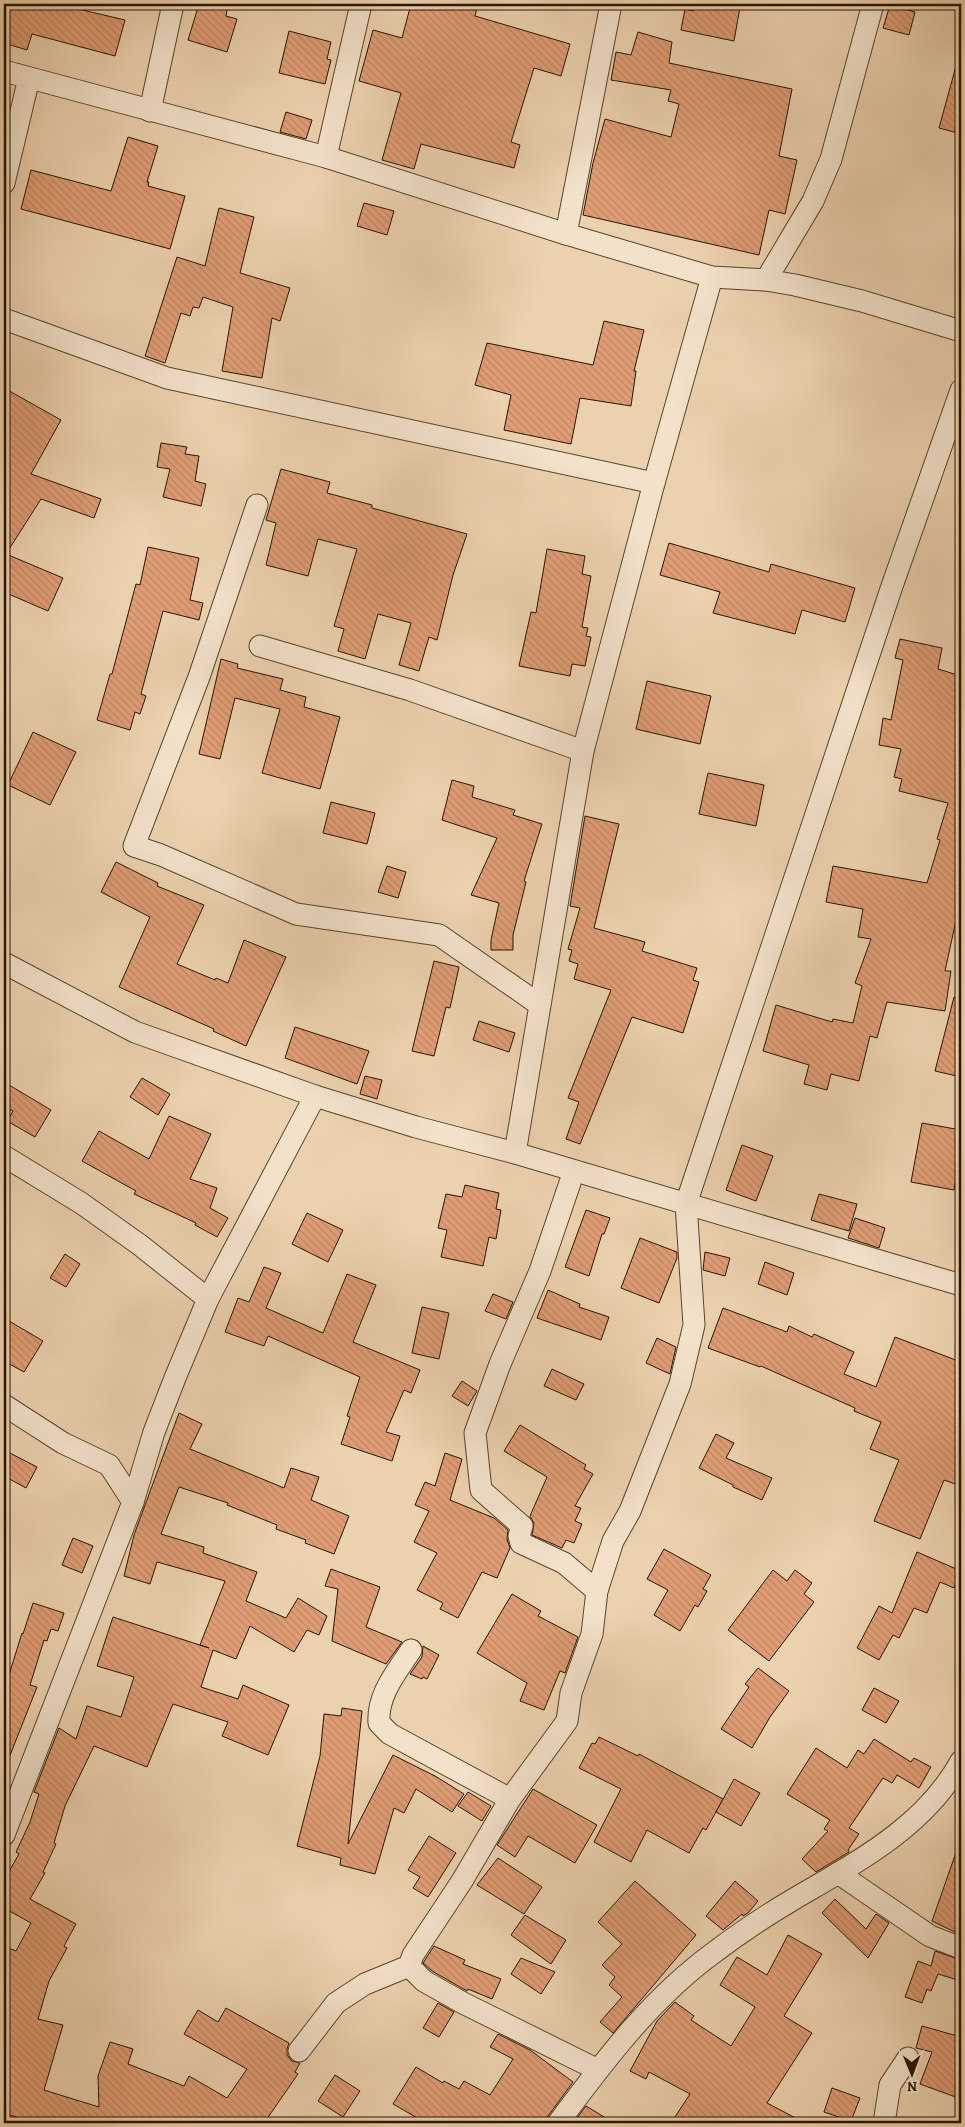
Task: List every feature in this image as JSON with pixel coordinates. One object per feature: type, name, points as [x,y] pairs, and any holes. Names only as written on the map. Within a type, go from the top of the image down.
[{"type":"street","points":[[150,111],[174,4]]},
{"type":"street","points":[[326,157],[361,4]]},
{"type":"street","points":[[566,234],[611,4]]},
{"type":"street","points":[[766,280],[813,201],[831,159],[873,4]]},
{"type":"street","points":[[4,71],[326,157],[566,234],[678,265],[712,277],[766,280],[862,301],[961,331]]},
{"type":"street","points":[[4,182],[29,78]]},
{"type":"street","points":[[514,1153],[583,751],[654,483],[712,277]]},
{"type":"street","points":[[4,319],[167,378],[654,483]]},
{"type":"street","points":[[299,2051],[336,2003],[364,1984],[409,1966],[413,1955],[462,1880],[510,1799],[567,1721],[571,1693],[592,1634],[597,1591],[613,1542],[630,1511],[680,1384],[694,1325],[686,1204],[891,589],[961,390]]},
{"type":"street","points":[[256,505],[199,677],[134,846],[161,855],[296,914],[439,935],[540,1005]]},
{"type":"street","points":[[260,646],[410,690],[583,751]]},
{"type":"street","points":[[4,963],[135,1032],[315,1096],[961,1285]]},
{"type":"street","points":[[4,1835],[133,1502],[154,1432],[208,1299],[315,1096]]},
{"type":"street","points":[[4,1156],[80,1202],[140,1245],[208,1299]]},
{"type":"street","points":[[574,1171],[540,1271],[500,1364],[475,1433],[481,1490],[522,1526],[519,1536],[521,1543],[564,1563],[597,1591]]},
{"type":"street","points":[[4,1405],[63,1443],[109,1465],[133,1502]]},
{"type":"street","points":[[411,1650],[385,1691],[378,1710],[379,1723],[390,1734],[510,1799]]},
{"type":"street","points":[[558,2123],[641,2018],[675,1983],[750,1927],[884,1844],[918,1818],[954,1775],[961,1761]]},
{"type":"street","points":[[838,1873],[930,1936],[961,1948]]},
{"type":"street","points":[[409,1966],[424,1981],[463,2003],[598,2070]]},
{"type":"street","points":[[884,2123],[890,2084],[908,2058]]},
{"type":"building","points":[[4,4],[57,4],[125,20],[115,56],[32,34],[27,50],[4,43]]},
{"type":"building","points":[[199,4],[228,4],[226,16],[237,19],[227,52],[188,40]]},
{"type":"building","points":[[411,4],[478,4],[475,16],[570,44],[561,76],[534,68],[511,142],[520,145],[514,168],[421,144],[414,169],[382,160],[401,93],[359,81],[373,30],[402,38]]},
{"type":"building","points":[[694,4],[722,4],[740,7],[734,41],[681,30],[685,9],[693,11]]},
{"type":"building","points":[[890,5],[915,12],[909,35],[883,28]]},
{"type":"building","points":[[289,31],[331,42],[327,59],[331,60],[325,84],[279,73]]},
{"type":"building","points":[[638,32],[672,42],[669,63],[792,89],[779,156],[797,160],[785,214],[769,210],[759,255],[583,215],[593,163],[605,119],[671,137],[679,104],[668,101],[671,90],[611,80],[616,52],[631,55]]},
{"type":"building","points":[[956,66],[961,67],[961,134],[939,128]]},
{"type":"building","points":[[286,112],[312,120],[306,139],[280,132]]},
{"type":"building","points":[[128,137],[158,146],[147,182],[149,182],[148,186],[185,196],[170,249],[21,209],[31,170],[111,191]]},
{"type":"building","points":[[364,203],[394,211],[387,235],[357,226]]},
{"type":"building","points":[[219,208],[254,217],[240,273],[290,288],[280,321],[272,318],[262,378],[222,371],[233,307],[203,297],[199,308],[193,307],[190,316],[181,313],[165,363],[145,356],[177,257],[205,266]]},
{"type":"building","points":[[604,321],[644,330],[634,371],[636,371],[631,406],[580,398],[571,444],[504,430],[511,395],[475,385],[487,343],[593,365]]},
{"type":"building","points":[[4,388],[61,420],[31,474],[101,499],[94,518],[41,499],[6,554],[63,578],[48,611],[4,592]]},
{"type":"building","points":[[161,443],[187,447],[185,454],[199,456],[195,481],[206,484],[201,506],[163,497],[170,469],[157,467]]},
{"type":"building","points":[[281,469],[330,482],[327,493],[372,505],[372,508],[467,534],[453,575],[437,640],[429,637],[419,671],[399,665],[411,623],[378,614],[365,659],[338,651],[344,629],[334,626],[357,549],[318,539],[308,576],[266,565],[276,523],[266,520]]},
{"type":"building","points":[[669,543],[769,572],[771,564],[855,588],[845,622],[802,610],[795,634],[713,613],[720,592],[660,575]]},
{"type":"building","points":[[148,547],[199,558],[190,600],[203,603],[199,620],[163,611],[141,694],[146,696],[140,714],[135,712],[130,730],[97,720],[110,674],[112,674],[136,584],[140,585]]},
{"type":"building","points":[[547,549],[585,556],[582,574],[591,576],[582,627],[588,628],[586,636],[591,637],[585,666],[572,664],[570,676],[519,666],[531,612],[536,613]]},
{"type":"building","points":[[900,639],[942,648],[938,669],[961,676],[961,926],[955,925],[945,971],[951,971],[945,1011],[887,1002],[877,1038],[870,1036],[859,1081],[831,1074],[827,1090],[804,1084],[809,1065],[763,1051],[776,1005],[832,1022],[833,1019],[853,1023],[862,986],[855,983],[871,939],[858,937],[863,909],[826,902],[833,866],[927,883],[940,840],[937,839],[948,803],[899,791],[902,779],[894,777],[901,749],[879,745],[883,718],[891,720],[903,660],[895,658]]},
{"type":"building","points":[[221,659],[238,664],[237,668],[283,679],[280,690],[306,697],[304,707],[340,717],[320,789],[262,773],[280,709],[235,698],[220,759],[199,754]]},
{"type":"building","points":[[647,681],[711,696],[700,744],[636,729]]},
{"type":"building","points":[[33,732],[76,752],[50,805],[8,785]]},
{"type":"building","points":[[708,773],[764,785],[756,826],[699,814]]},
{"type":"building","points":[[452,780],[474,786],[472,797],[515,810],[513,815],[542,824],[524,881],[526,882],[513,935],[513,950],[491,950],[491,940],[499,903],[471,895],[497,838],[442,820]]},
{"type":"building","points":[[331,802],[375,813],[367,844],[323,833]]},
{"type":"building","points":[[585,816],[619,824],[594,928],[645,942],[642,951],[697,968],[693,980],[699,982],[683,1033],[632,1017],[580,1144],[566,1139],[579,1102],[568,1098],[611,990],[574,979],[578,964],[569,961],[572,950],[568,949],[580,908],[570,906]]},
{"type":"building","points":[[116,862],[158,883],[157,886],[204,905],[177,964],[215,980],[216,978],[228,983],[244,940],[286,957],[246,1046],[213,1031],[214,1029],[119,987],[150,917],[101,892]]},
{"type":"building","points":[[387,866],[406,872],[398,898],[378,892]]},
{"type":"building","points":[[434,961],[459,967],[450,1008],[446,1007],[434,1056],[412,1051]]},
{"type":"building","points":[[954,997],[961,997],[961,1077],[935,1071]]},
{"type":"building","points":[[479,1021],[515,1033],[509,1052],[473,1040]]},
{"type":"building","points":[[295,1027],[369,1051],[357,1084],[285,1058]]},
{"type":"building","points":[[365,1076],[382,1080],[377,1099],[360,1094]]},
{"type":"building","points":[[142,1078],[170,1094],[158,1115],[130,1097]]},
{"type":"building","points":[[4,1082],[51,1110],[35,1137],[7,1121],[13,1111],[4,1106]]},
{"type":"building","points":[[169,1116],[211,1134],[190,1179],[217,1188],[210,1208],[228,1218],[217,1237],[195,1225],[196,1223],[134,1194],[136,1191],[82,1161],[99,1131],[149,1159]]},
{"type":"building","points":[[922,1123],[961,1130],[961,1152],[954,1190],[911,1182]]},
{"type":"building","points":[[742,1145],[773,1156],[756,1201],[726,1190]]},
{"type":"building","points":[[465,1185],[499,1193],[496,1209],[501,1210],[496,1239],[489,1237],[483,1266],[441,1257],[447,1230],[438,1228],[446,1194],[462,1197]]},
{"type":"building","points":[[819,1194],[857,1204],[849,1231],[811,1220]]},
{"type":"building","points":[[586,1210],[610,1218],[604,1234],[602,1234],[589,1276],[565,1267]]},
{"type":"building","points":[[307,1213],[343,1230],[328,1262],[292,1244]]},
{"type":"building","points":[[855,1218],[885,1228],[879,1248],[848,1238]]},
{"type":"building","points":[[640,1238],[677,1252],[677,1258],[659,1303],[621,1288]]},
{"type":"building","points":[[705,1252],[730,1258],[725,1276],[703,1270]]},
{"type":"building","points":[[65,1254],[80,1264],[66,1287],[50,1278]]},
{"type":"building","points":[[765,1262],[794,1273],[787,1295],[758,1284]]},
{"type":"building","points":[[264,1267],[281,1273],[266,1308],[323,1333],[347,1274],[376,1285],[353,1342],[420,1370],[411,1393],[404,1390],[386,1432],[400,1436],[392,1461],[341,1444],[350,1417],[347,1416],[360,1377],[268,1336],[264,1346],[225,1332],[238,1298],[249,1302]]},
{"type":"building","points":[[548,1290],[580,1304],[579,1307],[609,1317],[601,1340],[537,1318]]},
{"type":"building","points":[[493,1294],[513,1302],[506,1319],[485,1311]]},
{"type":"building","points":[[422,1307],[449,1313],[439,1359],[412,1353]]},
{"type":"building","points":[[723,1308],[787,1332],[789,1326],[812,1337],[814,1334],[854,1352],[844,1374],[876,1387],[895,1337],[961,1362],[961,1486],[944,1480],[920,1539],[874,1521],[899,1460],[870,1449],[881,1422],[854,1411],[855,1408],[761,1366],[708,1348]]},
{"type":"building","points":[[4,1318],[43,1341],[24,1372],[4,1361]]},
{"type":"building","points":[[657,1338],[676,1347],[670,1374],[646,1363]]},
{"type":"building","points":[[552,1369],[584,1384],[576,1400],[544,1386]]},
{"type":"building","points":[[462,1381],[477,1391],[468,1406],[452,1396]]},
{"type":"building","points":[[179,1413],[202,1424],[190,1449],[284,1488],[291,1468],[319,1477],[311,1500],[349,1516],[334,1554],[305,1543],[306,1540],[276,1529],[277,1525],[227,1505],[228,1503],[179,1487],[161,1534],[204,1547],[203,1553],[257,1572],[246,1601],[286,1618],[298,1598],[327,1616],[319,1635],[307,1630],[294,1652],[250,1626],[236,1659],[213,1650],[201,1687],[238,1699],[243,1685],[289,1705],[268,1755],[222,1736],[228,1722],[173,1704],[147,1767],[94,1746],[65,1806],[54,1843],[56,1844],[43,1872],[45,1873],[30,1899],[76,1924],[64,1946],[67,1948],[49,1981],[38,2019],[63,2025],[44,2090],[99,2107],[98,2076],[110,2042],[133,2049],[128,2064],[184,2086],[189,2076],[227,2098],[247,2069],[184,2034],[198,2010],[218,2022],[226,2008],[289,2043],[287,2055],[292,2061],[300,2063],[295,2072],[298,2074],[264,2123],[34,2123],[4,2113],[4,1946],[16,1951],[31,1923],[4,1908],[4,1880],[19,1854],[16,1852],[30,1822],[39,1794],[34,1792],[59,1728],[76,1739],[87,1706],[121,1717],[134,1677],[97,1666],[113,1617],[209,1648],[200,1645],[225,1581],[157,1562],[150,1584],[124,1576],[134,1535]]},
{"type":"building","points":[[520,1425],[586,1465],[584,1469],[593,1474],[575,1506],[581,1508],[575,1521],[582,1524],[574,1543],[566,1540],[562,1548],[532,1535],[534,1523],[530,1516],[547,1477],[504,1451]]},
{"type":"building","points":[[716,1434],[734,1443],[726,1458],[772,1478],[762,1500],[733,1487],[733,1485],[699,1468]]},
{"type":"building","points":[[4,1450],[37,1467],[26,1488],[4,1476]]},
{"type":"building","points":[[445,1453],[462,1459],[450,1500],[494,1518],[508,1530],[507,1539],[510,1548],[497,1578],[482,1572],[458,1618],[440,1609],[443,1603],[417,1590],[437,1553],[414,1542],[429,1511],[415,1505],[425,1482],[435,1486]]},
{"type":"building","points":[[73,1538],[93,1546],[82,1573],[62,1565]]},
{"type":"building","points":[[664,1549],[711,1575],[703,1589],[707,1591],[698,1607],[695,1605],[680,1631],[654,1615],[668,1590],[647,1579]]},
{"type":"building","points":[[917,1552],[961,1571],[954,1588],[940,1582],[927,1613],[914,1608],[899,1638],[893,1635],[879,1660],[857,1648],[879,1606],[892,1613]]},
{"type":"building","points":[[331,1569],[380,1587],[366,1627],[402,1642],[386,1664],[332,1641],[338,1589],[325,1586]]},
{"type":"building","points":[[773,1570],[787,1581],[795,1570],[812,1583],[804,1594],[814,1602],[769,1661],[728,1630]]},
{"type":"building","points":[[512,1594],[541,1611],[538,1616],[578,1637],[565,1673],[560,1671],[544,1710],[520,1701],[527,1683],[477,1653]]},
{"type":"building","points":[[33,1603],[64,1613],[58,1631],[51,1629],[47,1641],[44,1640],[30,1685],[37,1687],[5,1768],[4,1691]]},
{"type":"building","points":[[423,1646],[439,1655],[427,1679],[410,1674],[422,1657]]},
{"type":"building","points":[[758,1668],[789,1691],[770,1717],[752,1748],[721,1729],[749,1687],[745,1684]]},
{"type":"building","points":[[874,1688],[899,1701],[886,1723],[862,1710]]},
{"type":"building","points":[[342,1708],[362,1711],[348,1844],[393,1755],[435,1776],[464,1794],[452,1812],[416,1789],[404,1813],[394,1808],[375,1874],[340,1865],[341,1858],[297,1846],[320,1756],[324,1714],[341,1716]]},
{"type":"building","points":[[599,1737],[638,1756],[639,1754],[723,1799],[706,1830],[703,1828],[689,1853],[647,1830],[631,1862],[594,1842],[621,1789],[579,1768],[592,1743],[595,1744]]},
{"type":"building","points":[[874,1739],[911,1762],[914,1758],[931,1767],[919,1788],[897,1775],[892,1783],[883,1778],[849,1828],[859,1834],[848,1850],[849,1852],[816,1872],[802,1859],[828,1831],[824,1829],[830,1820],[787,1794],[816,1748],[847,1768],[858,1750],[864,1754]]},
{"type":"building","points":[[734,1779],[760,1793],[741,1826],[716,1812]]},
{"type":"building","points":[[533,1789],[597,1825],[575,1863],[528,1836],[515,1857],[497,1845]]},
{"type":"building","points":[[468,1792],[491,1806],[482,1821],[458,1806]]},
{"type":"building","points":[[429,1836],[456,1853],[428,1897],[413,1888],[420,1877],[408,1870]]},
{"type":"building","points":[[959,1844],[961,1845],[961,1935],[932,1921]]},
{"type":"building","points":[[498,1858],[542,1887],[524,1914],[477,1885]]},
{"type":"building","points":[[635,1881],[696,1935],[613,2033],[600,2022],[622,1997],[609,1985],[615,1977],[602,1965],[622,1944],[598,1922]]},
{"type":"building","points":[[735,1881],[758,1901],[748,1913],[743,1916],[742,1914],[723,1930],[706,1916]]},
{"type":"building","points":[[835,1899],[866,1929],[876,1914],[889,1923],[868,1958],[822,1913]]},
{"type":"building","points":[[525,1915],[566,1940],[551,1964],[511,1935]]},
{"type":"building","points":[[788,1935],[822,1954],[784,2016],[812,2033],[767,2103],[805,2123],[671,2123],[690,2094],[649,2072],[646,2079],[630,2071],[657,2021],[675,2002],[694,2016],[691,2020],[731,2046],[755,2007],[720,1985],[737,1957],[767,1975]]},
{"type":"building","points":[[434,1946],[465,1960],[463,1964],[501,1979],[492,1999],[468,1989],[467,1991],[432,1971],[423,1963]]},
{"type":"building","points":[[935,1951],[961,1960],[961,1981],[938,1974],[931,1991],[927,1989],[922,2003],[905,1997],[918,1961],[931,1966]]},
{"type":"building","points":[[521,1958],[555,1972],[541,1994],[511,1974]]},
{"type":"building","points":[[438,2003],[454,2012],[439,2037],[423,2028]]},
{"type":"building","points":[[922,2026],[961,2037],[961,2099],[920,2084],[932,2052],[916,2048]]},
{"type":"building","points":[[498,2034],[530,2050],[573,2082],[548,2116],[546,2123],[426,2123],[393,2104],[416,2067],[443,2083],[444,2081],[459,2089],[464,2081],[490,2095],[513,2059],[490,2047]]},
{"type":"building","points":[[335,2075],[360,2091],[343,2117],[318,2101]]},
{"type":"building","points":[[832,2088],[860,2098],[851,2121],[824,2112]]},
{"type":"building","points":[[586,2106],[614,2123],[573,2123]]}]
